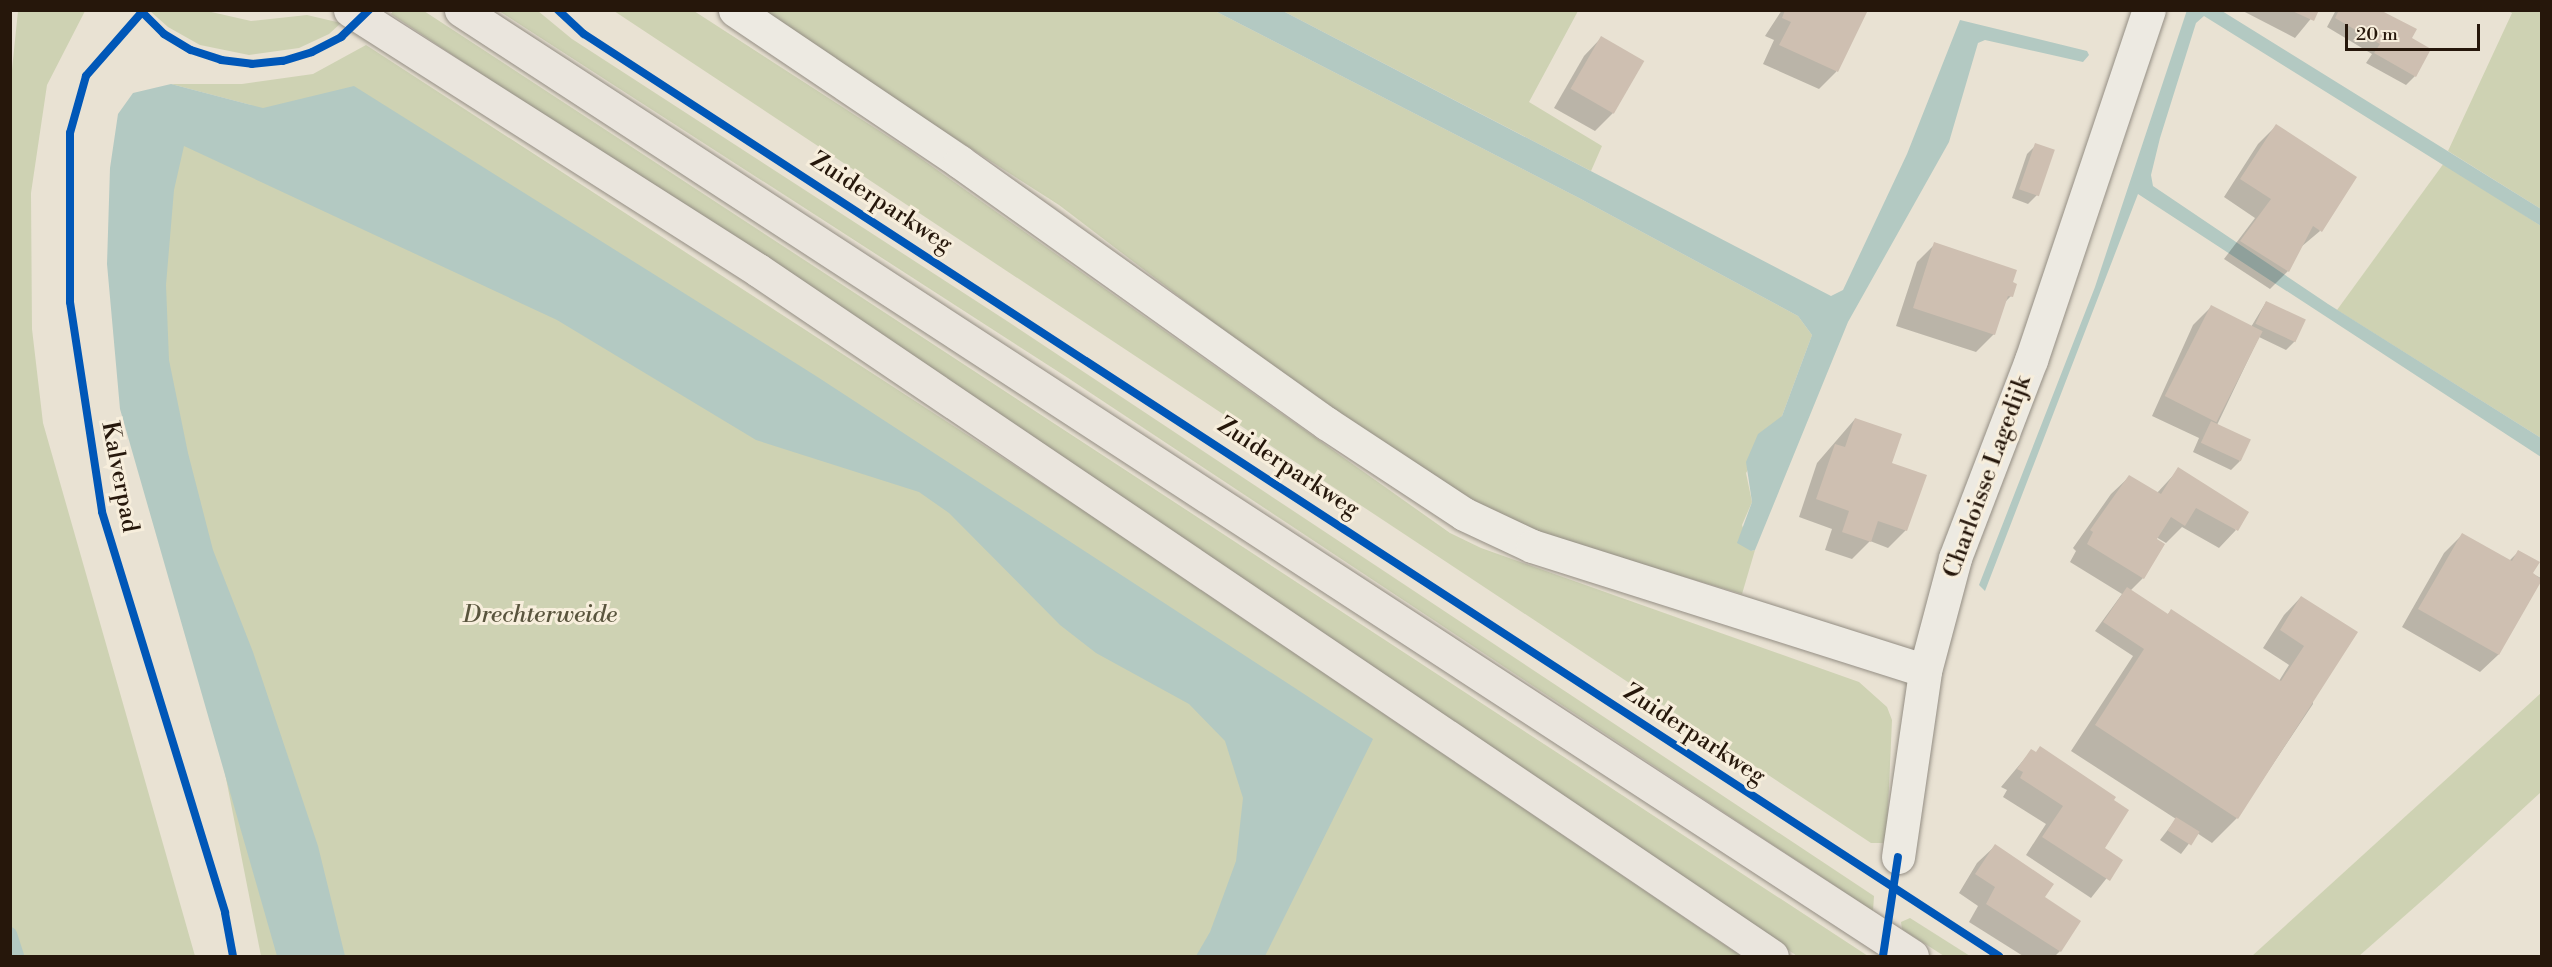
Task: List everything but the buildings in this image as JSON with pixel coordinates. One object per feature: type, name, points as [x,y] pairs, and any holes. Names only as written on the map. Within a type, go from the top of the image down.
[{"type":"main road","points":[[350,10],[758,270],[1772,957]]},
{"type":"main road","points":[[461,10],[1912,957]]},
{"type":"street","points":[[735,10],[960,162],[1326,423],[1473,519],[1532,546],[1925,671]]},
{"type":"street","name":"Charloisse Lagedijk","points":[[1898,857],[1925,671],[1955,558],[2031,360],[2149,10]]},
{"type":"green space","points":[[18,11],[85,11],[47,85],[31,193],[32,329],[43,423],[195,956],[11,956],[11,79]]},
{"type":"green space","points":[[150,11],[207,11],[251,21],[307,15],[341,23],[329,34],[299,48],[249,55],[200,45],[168,27]]},
{"type":"green space","points":[[393,11],[424,11],[1868,956],[1797,956],[1439,712],[391,14]]},
{"type":"green space","points":[[499,11],[538,11],[572,39],[1007,321],[1874,896],[1873,911],[1065,376]]},
{"type":"green space","points":[[614,11],[694,11],[909,150],[1450,533],[1481,548],[1859,682],[1887,707],[1892,720],[1887,832],[1883,843],[1871,843]]},
{"type":"green space","points":[[757,11],[1215,11],[1579,198],[1798,316],[1812,335],[1782,416],[1746,473],[1752,502],[1742,525],[1751,551],[1755,550],[1742,594],[1510,525],[1332,413],[1059,205]]},
{"type":"green space","points":[[1283,11],[1578,11],[1529,102],[1602,146],[1591,171]]},
{"type":"green space","points":[[2508,11],[2541,11],[2541,209],[2448,151],[2512,13]]},
{"type":"green space","name":"Drechterweide","points":[[366,45],[1080,508],[1741,956],[261,956],[141,347],[142,134],[251,105],[171,84],[242,84],[313,74]]},
{"type":"green space","points":[[2444,163],[2541,226],[2541,438],[2337,310]]},
{"type":"green space","points":[[2541,693],[2541,792],[2442,883],[2359,956],[2252,956]]},
{"type":"green space","points":[[1910,918],[1970,956],[1944,956],[1902,929],[1901,922]]},
{"type":"water","points":[[2187,10],[2222,11],[2541,209],[2541,226],[2204,16],[2196,23],[2160,138],[2151,175],[2153,186],[2328,304],[2541,438],[2541,457],[2138,194],[1985,591],[1979,585],[2095,287]]},
{"type":"water","points":[[1215,11],[1283,11],[1831,296],[1843,290],[1907,154],[1960,20],[2087,51],[2089,55],[2083,62],[1985,40],[1978,43],[1949,142],[1848,322],[1755,550],[1751,551],[1737,543],[1752,502],[1746,462],[1758,434],[1782,416],[1812,335],[1798,316],[1579,198]]},
{"type":"water","points":[[171,84],[263,108],[354,86],[816,376],[1373,739],[1265,956],[1196,956],[1210,932],[1236,861],[1243,798],[1225,741],[1189,704],[1096,653],[1060,625],[949,513],[919,492],[756,440],[557,320],[184,146],[174,190],[166,285],[169,360],[188,453],[213,550],[253,652],[318,846],[345,956],[277,956],[120,409],[107,264],[110,168],[118,114],[133,93]]},
{"type":"waterway","points":[[10,934],[17,956]]},
{"type":"cycle path","points":[[140,10],[164,34],[191,50],[221,60],[252,64],[283,61],[312,52],[341,37],[369,10]]},
{"type":"cycle path","name":"Zuiderparkweg","points":[[558,10],[584,34],[1999,956]]},
{"type":"cycle path","name":"Kalverpad","points":[[142,12],[86,76],[70,133],[70,302],[102,512],[225,913],[233,956]]},
{"type":"cycle path","points":[[1883,956],[1898,857]]}]
